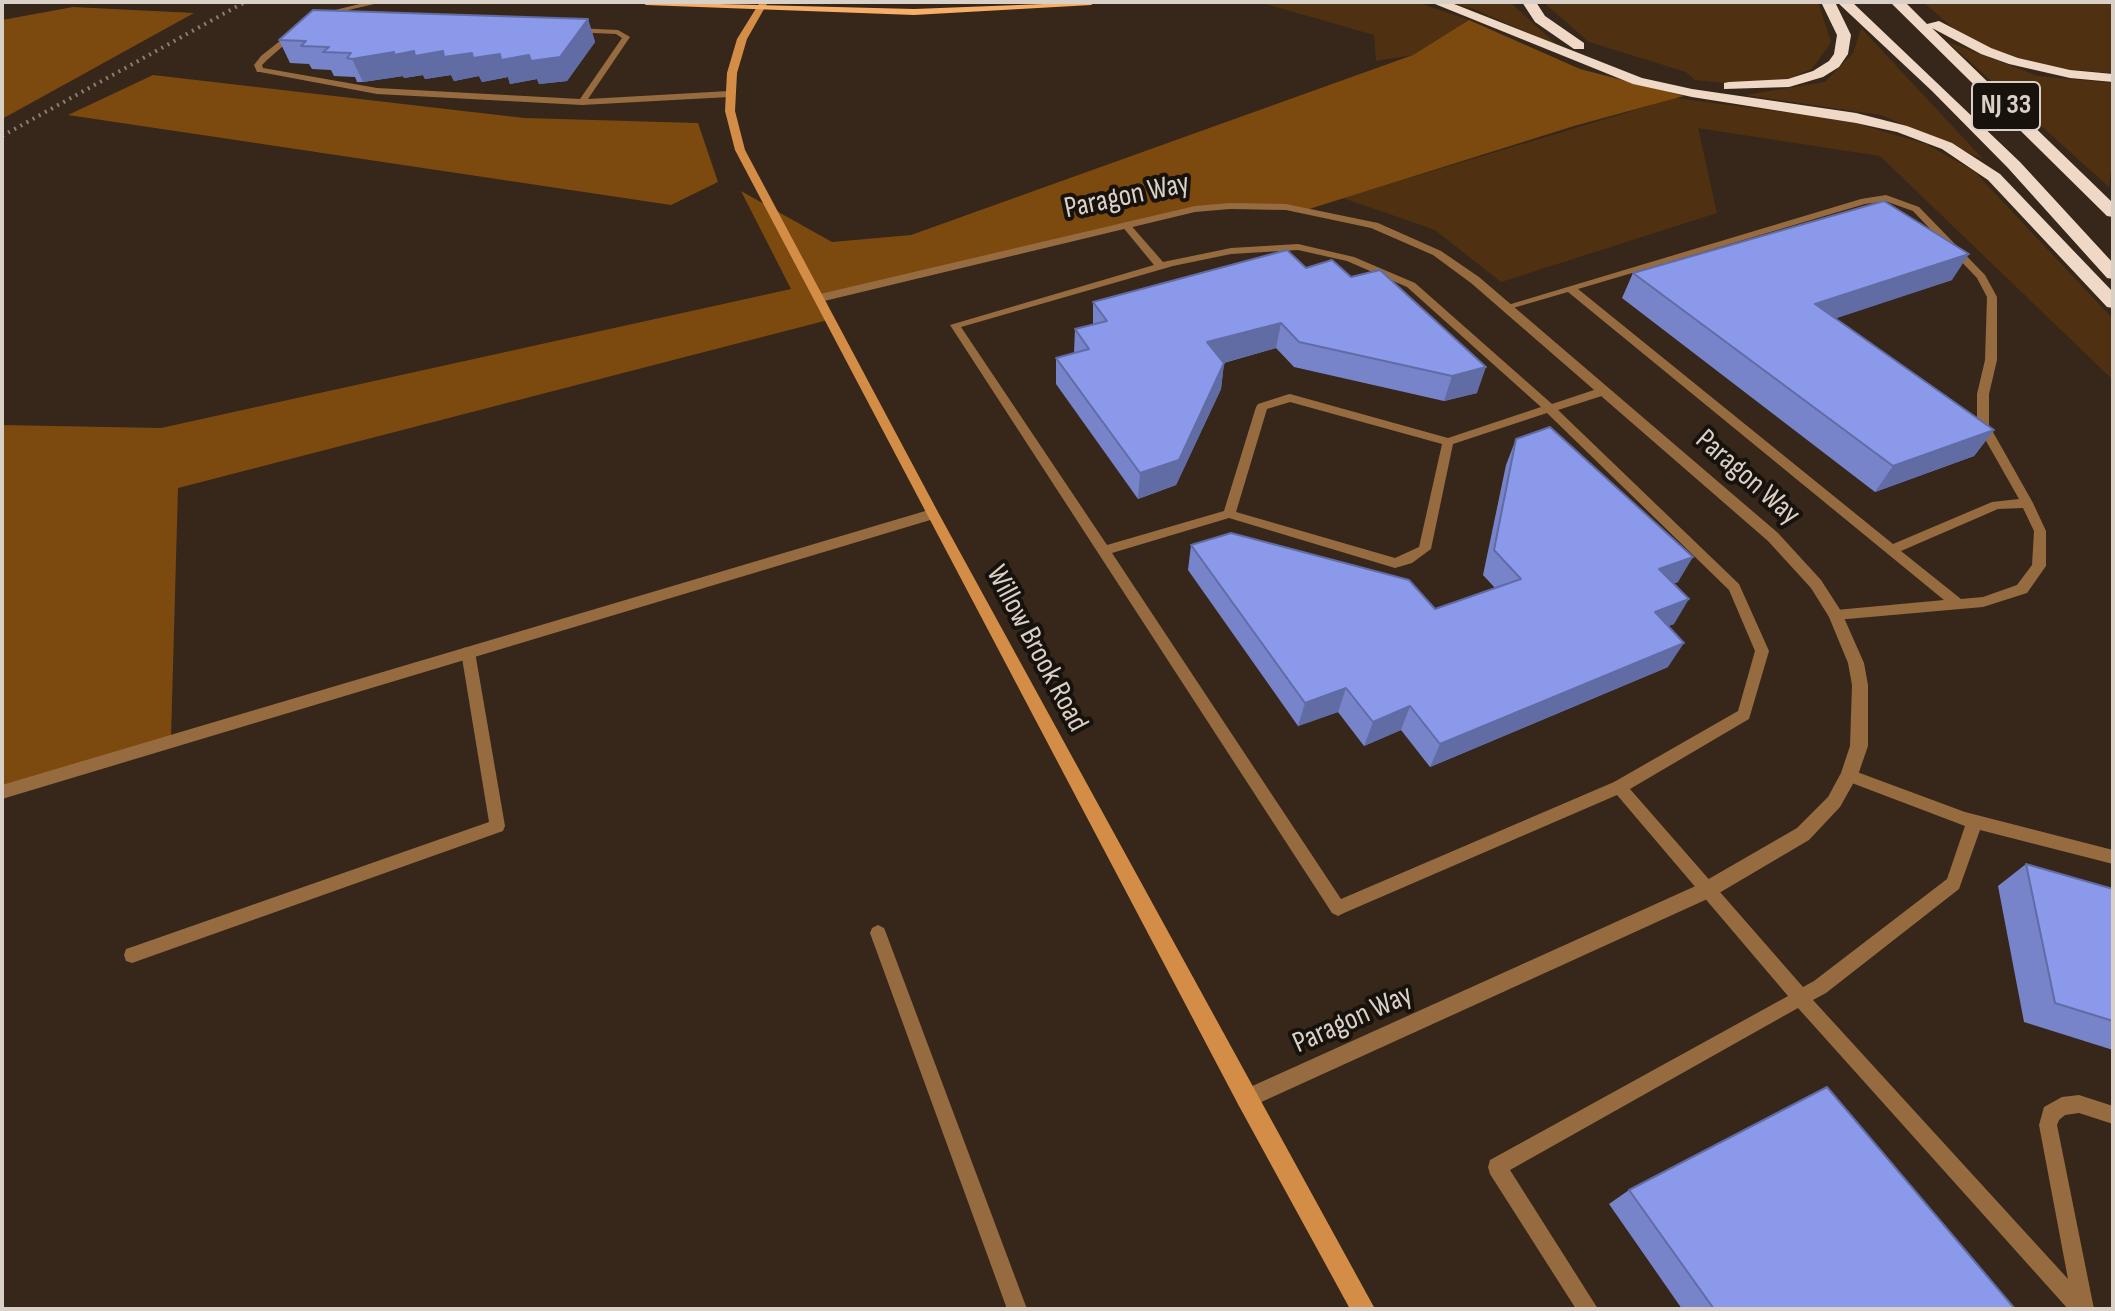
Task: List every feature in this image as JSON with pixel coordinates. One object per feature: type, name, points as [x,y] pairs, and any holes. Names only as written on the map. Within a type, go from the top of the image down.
[{"type":"highway","points":[[1437,2],[1638,81],[1692,93],[1856,118],[1902,129],[1947,146],[1994,177],[2113,303]]},
{"type":"highway","points":[[1529,2],[1551,29],[1603,58],[1672,78],[1714,85],[1755,86],[1805,79],[1834,64],[1841,54],[1844,35],[1828,2]]},
{"type":"highway","points":[[1844,2],[2014,165],[2113,274]]},
{"type":"highway","points":[[1897,2],[1960,39],[1996,55],[2041,69],[2113,78]]},
{"type":"highway","name":"NJ 33","points":[[1897,2],[2113,212]]},
{"type":"main road","points":[[646,2],[933,12],[1091,2]]},
{"type":"street","name":"Willow Brook Road","points":[[763,4],[742,39],[729,94],[740,150],[1246,1099],[1363,1309]]},
{"type":"street","name":"Paragon Way","points":[[820,298],[1195,209],[1286,207],[1342,216],[1389,231],[1437,253],[1506,307],[1789,552],[1816,584],[1836,615],[1856,663],[1860,685],[1859,746],[1849,775],[1834,802],[1803,834],[1707,890],[1246,1099]]},
{"type":"street","points":[[2,792],[932,514]]},
{"type":"lane","points":[[343,19],[310,18],[379,2]]},
{"type":"lane","points":[[299,27],[264,58],[258,65],[260,70],[377,91],[582,102],[729,94]]},
{"type":"lane","points":[[561,29],[618,32],[626,37],[582,102]]},
{"type":"lane","points":[[1506,307],[1864,201],[1886,198],[1916,209],[1981,277],[1992,297],[1991,360],[1983,394],[1983,425],[2040,531],[2039,566],[2022,589],[1983,602],[1836,615]]},
{"type":"lane","points":[[1126,225],[1162,267]]},
{"type":"lane","points":[[1298,247],[1350,259],[1411,285],[1550,409],[1734,587],[1762,651],[1744,715],[1619,787],[1338,908],[955,325],[1162,267],[1231,251],[1298,247]]},
{"type":"lane","points":[[1570,288],[1959,605]]},
{"type":"lane","points":[[1229,514],[1262,407],[1276,402],[1290,398],[1448,442],[1604,391]]},
{"type":"lane","points":[[1103,551],[1229,514],[1395,563],[1407,560],[1425,549],[1448,442]]},
{"type":"lane","points":[[1893,549],[1996,505],[2027,503]]},
{"type":"lane","points":[[132,955],[497,826],[468,652]]},
{"type":"lane","points":[[1849,775],[1975,821],[2113,857]]},
{"type":"lane","points":[[1619,787],[1800,998],[2083,1309]]},
{"type":"lane","points":[[1588,1309],[1497,1167],[1820,987],[1953,884],[1975,821]]},
{"type":"lane","points":[[878,933],[1017,1309]]},
{"type":"lane","points":[[2083,1309],[2048,1125],[2051,1114],[2062,1106],[2079,1104],[2113,1115]]},
{"type":"shaded area","points":[[1259,2],[1416,2],[1469,20],[1413,55],[1376,61],[1374,35]]},
{"type":"shaded area","points":[[1448,2],[1510,2],[1558,46],[1474,9]]},
{"type":"shaded area","points":[[1543,2],[1818,2],[1831,42],[1812,69],[1788,79],[1724,83],[1695,80],[1686,72],[1589,42]]},
{"type":"shaded area","points":[[1923,2],[2113,2],[2113,73],[2051,68],[1995,50],[1960,34]]},
{"type":"shaded area","points":[[73,7],[194,13],[2,119],[2,20]]},
{"type":"shaded area","points":[[1469,20],[1580,69],[1684,96],[1574,126],[1306,210],[1194,208],[820,295],[832,319],[178,488],[171,738],[2,788],[2,425],[161,428],[791,289],[741,191],[832,242],[911,235],[1413,55]]},
{"type":"shaded area","points":[[1861,28],[1983,159],[1881,115],[1745,95],[1825,82],[1853,53]]},
{"type":"shaded area","points":[[1948,42],[2038,76],[2113,83],[2113,153],[2109,187]]},
{"type":"shaded area","points":[[153,75],[524,118],[698,123],[718,182],[671,205],[68,115]]},
{"type":"shaded area","points":[[1675,98],[1845,120],[1926,144],[1974,171],[2113,319],[2113,380],[1880,156],[1698,128],[1717,213],[1501,282],[1435,230],[1343,198]]},
{"type":"building","points":[[313,10],[588,19],[560,57],[531,61],[529,55],[501,60],[500,54],[473,58],[472,53],[444,57],[443,51],[415,56],[414,51],[352,59],[347,58],[351,53],[323,52],[329,47],[301,46],[306,41],[279,40]]},
{"type":"building","points":[[1884,201],[1969,254],[1815,304],[1994,430],[1893,466],[1633,273]]},
{"type":"building","points":[[1287,250],[1306,268],[1332,260],[1351,277],[1380,270],[1486,367],[1452,376],[1299,342],[1281,323],[1207,342],[1224,363],[1179,460],[1140,473],[1056,358],[1089,349],[1075,329],[1107,321],[1093,302]]},
{"type":"building","points":[[1550,427],[1693,557],[1659,569],[1689,599],[1655,612],[1684,643],[1440,744],[1410,706],[1373,722],[1346,688],[1305,703],[1191,545],[1231,533],[1409,580],[1435,609],[1521,579],[1494,550],[1516,439]]},
{"type":"building","points":[[2026,864],[2113,889],[2113,1021],[2055,1003]]},
{"type":"building","points":[[1827,1087],[2015,1309],[1714,1309],[1629,1190]]},
{"type":"railway","points":[[2,136],[245,2]]}]
